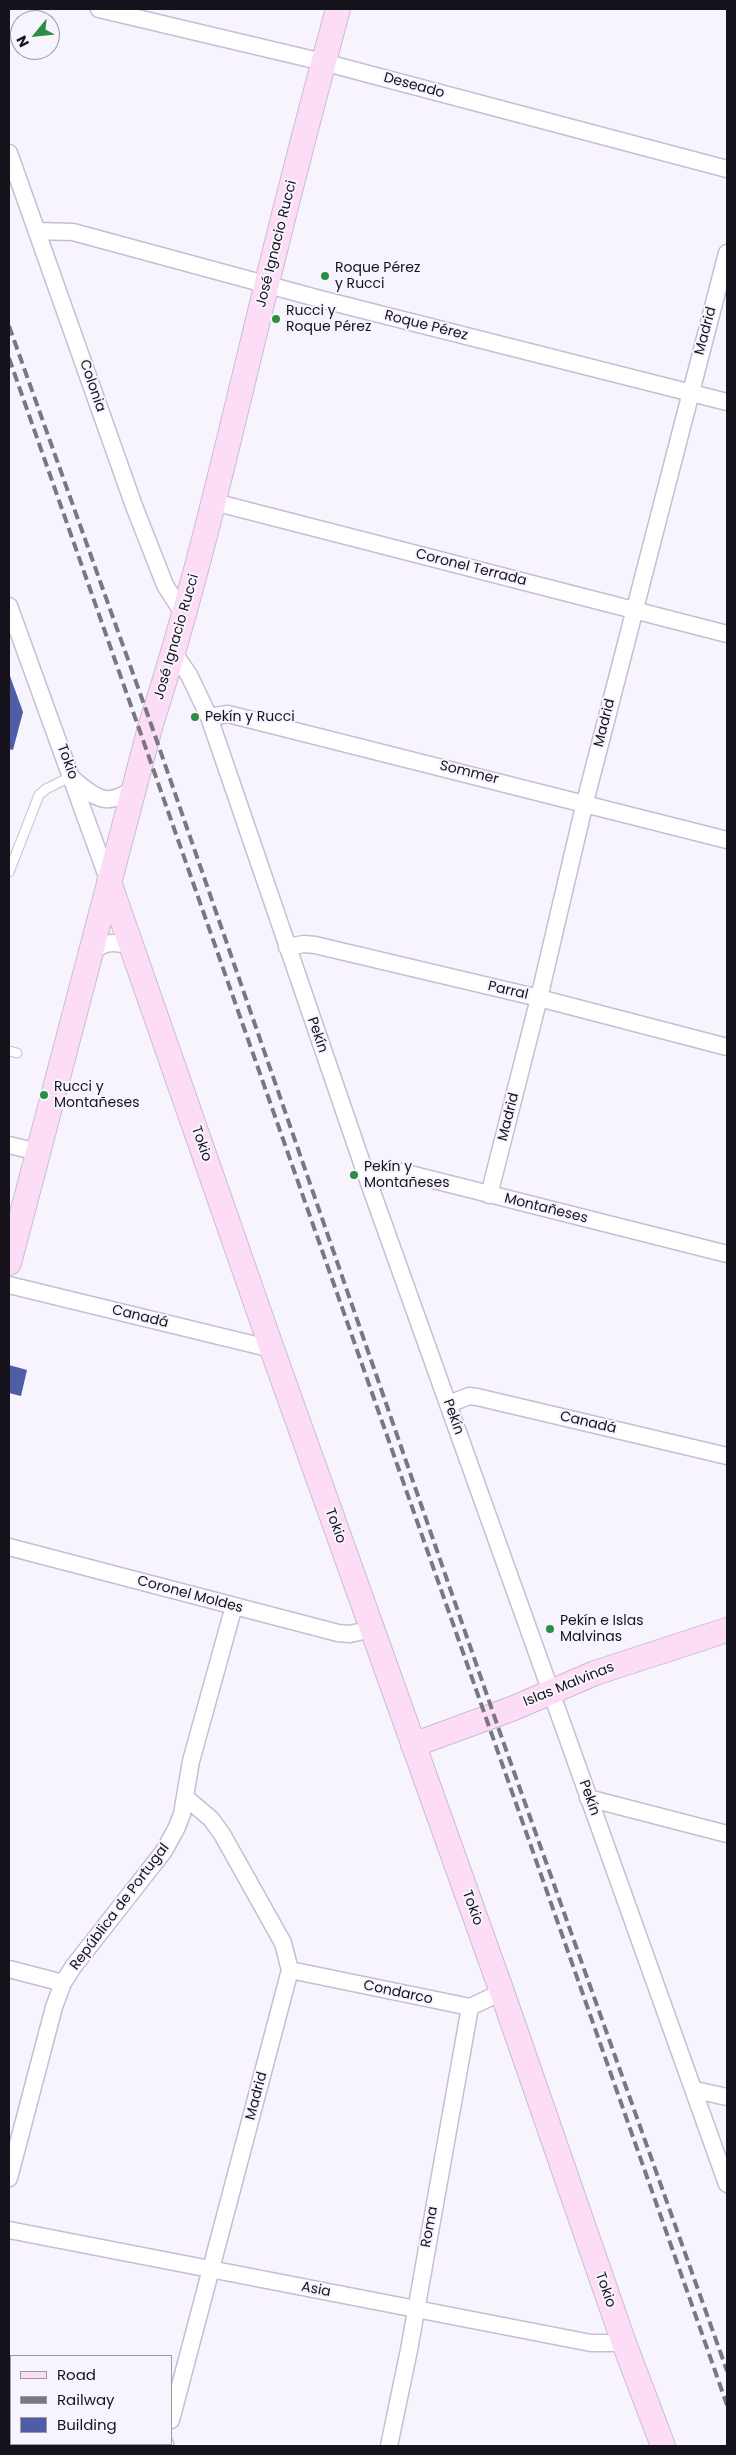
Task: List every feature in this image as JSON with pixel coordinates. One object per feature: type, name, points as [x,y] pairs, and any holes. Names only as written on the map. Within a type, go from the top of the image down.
[{"type":"street","name":"Deseado","points":[[99,9],[323,62],[727,169]]},
{"type":"street","name":"José Ignacio Rucci","points":[[9,1262],[151,724],[174,653],[214,502],[266,285],[338,9]]},
{"type":"street","name":"Colonia","points":[[9,153],[134,506],[165,585],[184,615]]},
{"type":"street","name":"Roque Pérez","points":[[37,231],[73,232],[266,285],[727,402]]},
{"type":"street","name":"Madrid","points":[[489,1195],[539,998],[585,802],[727,254]]},
{"type":"street","name":"Coronel Terrada","points":[[214,502],[727,634]]},
{"type":"street","name":"Tokio","points":[[9,606],[73,777],[272,1349],[502,1992],[624,2343],[663,2446]]},
{"type":"street","name":"Pekín","points":[[174,653],[189,675],[209,717],[364,1172],[449,1404],[727,2184]]},
{"type":"street","name":"Sommer","points":[[209,717],[228,714],[585,802],[727,840]]},
{"type":"street","points":[[73,777],[101,799],[112,800],[122,797],[134,788]]},
{"type":"street","points":[[90,954],[102,944],[119,943],[126,945],[137,960]]},
{"type":"street","name":"Parral","points":[[287,947],[304,944],[315,945],[539,998],[727,1047]]},
{"type":"street","points":[[9,1145],[38,1152]]},
{"type":"street","name":"Montañeses","points":[[364,1172],[402,1172],[727,1254]]},
{"type":"street","name":"Canadá","points":[[9,1285],[272,1349]]},
{"type":"street","name":"Canadá","points":[[449,1404],[469,1396],[477,1397],[727,1456]]},
{"type":"street","name":"Coronel Moldes","points":[[9,1547],[344,1634],[372,1629]]},
{"type":"street","name":"República de Portugal","points":[[9,2178],[57,1997],[63,1983],[73,1967],[164,1851],[179,1821],[191,1761],[234,1606]]},
{"type":"street","name":"Islas Malvinas","points":[[413,1745],[514,1708],[594,1673],[727,1630]]},
{"type":"street","name":"Madrid","points":[[172,2416],[290,1970],[283,1943],[222,1834],[211,1819],[185,1798]]},
{"type":"street","points":[[588,1798],[727,1834]]},
{"type":"street","points":[[9,1969],[63,1983]]},
{"type":"street","name":"Condarco","points":[[290,1970],[470,2008]]},
{"type":"street","points":[[470,2008],[502,1992]]},
{"type":"street","name":"Roma","points":[[389,2446],[409,2350],[414,2309],[470,2008]]},
{"type":"street","points":[[695,2090],[727,2096]]},
{"type":"street","name":"Asia","points":[[9,2230],[591,2343],[624,2343]]},
{"type":"lane","points":[[9,872],[39,795],[46,789],[73,777]]},
{"type":"building","points":[[10,676],[23,712],[13,750],[9,749]]},
{"type":"building","points":[[9,1365],[27,1370],[21,1396],[9,1393]]},
{"type":"railway","points":[[9,326],[151,724],[498,1727],[727,2371]]},
{"type":"railway","points":[[9,358],[727,2405]]},
{"type":"place","name":"Roque Pérez y Rucci","points":[[325,276]]},
{"type":"place","name":"Rucci y Roque Pérez","points":[[276,319]]},
{"type":"place","name":"Pekín y Rucci","points":[[195,717]]},
{"type":"place","name":"Rucci y Montañeses","points":[[44,1095]]},
{"type":"place","name":"Pekín y Montañeses","points":[[354,1175]]},
{"type":"place","name":"Pekín e Islas Malvinas","points":[[550,1629]]}]
